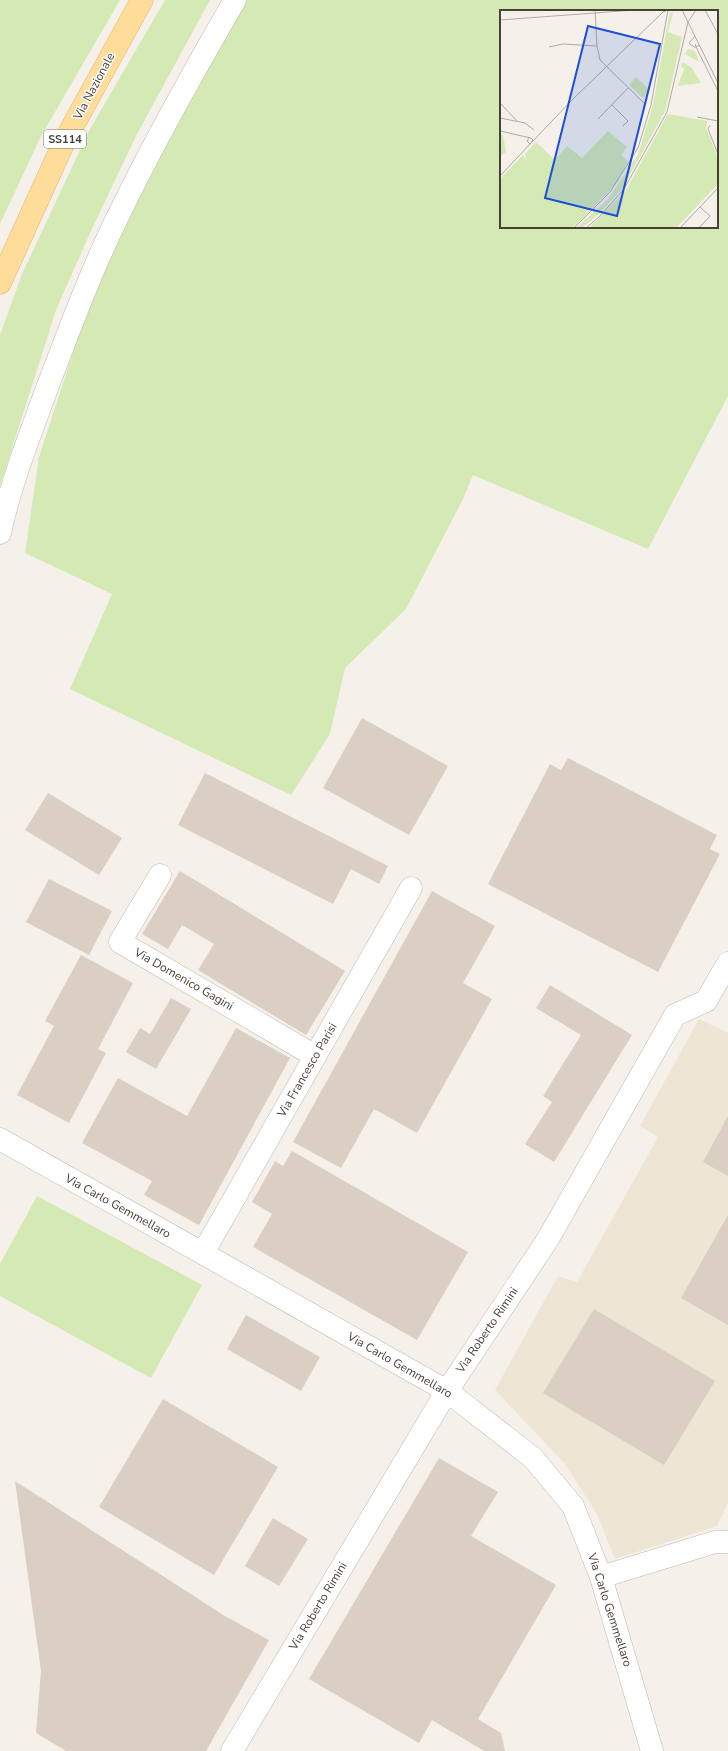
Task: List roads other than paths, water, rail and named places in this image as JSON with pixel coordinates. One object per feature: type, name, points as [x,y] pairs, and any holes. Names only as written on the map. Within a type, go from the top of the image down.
[{"type":"main road","name":"Via Nazionale","points":[[0,283],[64,142],[142,0]]},
{"type":"street","points":[[0,533],[2,517],[32,427],[76,311],[120,211],[172,110],[235,0]]},
{"type":"street","name":"Via Domenico Gagini","points":[[160,875],[120,942],[315,1056]]},
{"type":"street","name":"Via Francesco Parisi","points":[[203,1253],[411,888]]},
{"type":"street","name":"Via Roberto Rimini","points":[[232,1751],[447,1391],[548,1238],[675,1015],[706,1001],[728,964]]},
{"type":"street","name":"Via Carlo Gemmellaro","points":[[0,1139],[447,1391],[533,1458],[573,1506],[601,1577],[652,1751]]},
{"type":"street","points":[[601,1577],[714,1542],[728,1542]]}]
